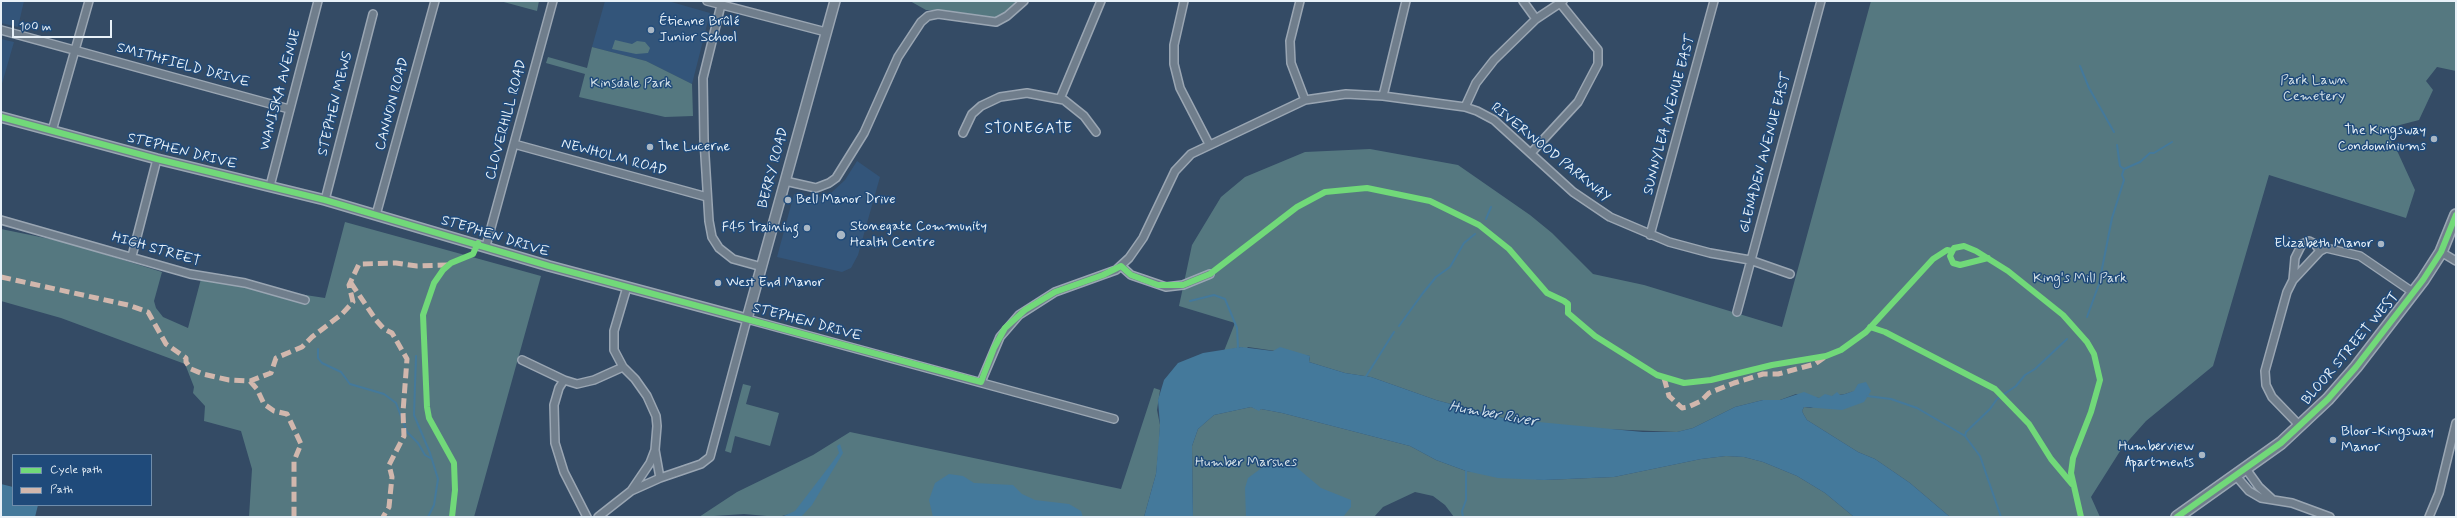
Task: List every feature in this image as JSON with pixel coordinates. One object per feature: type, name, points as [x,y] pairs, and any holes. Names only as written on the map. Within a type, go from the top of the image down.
[{"type":"main road","name":"BLOOR STREET WEST","points":[[2176,517],[2246,469],[2300,426],[2343,382],[2414,293],[2441,252],[2454,228],[2456,215]]},
{"type":"street","points":[[52,131],[89,1]]},
{"type":"street","name":"WANISKA AVENUE","points":[[270,186],[318,1]]},
{"type":"street","name":"CANNON ROAD","points":[[376,215],[435,1]]},
{"type":"street","name":"CLOVERHILL ROAD","points":[[486,246],[552,1]]},
{"type":"street","points":[[707,1],[722,3],[826,32]]},
{"type":"street","name":"BERRY ROAD","points":[[660,478],[694,467],[710,457],[835,1]]},
{"type":"street","points":[[785,181],[816,188],[829,183],[836,178],[864,133],[898,57],[921,22],[928,16],[938,14],[996,22],[1007,16],[1024,1]]},
{"type":"street","points":[[1060,99],[1101,1]]},
{"type":"street","points":[[1184,1],[1174,45],[1174,64],[1180,88],[1209,144]]},
{"type":"street","points":[[1300,1],[1290,41],[1291,63],[1305,100]]},
{"type":"street","points":[[1383,96],[1406,1]]},
{"type":"street","points":[[1523,1],[1536,19]]},
{"type":"street","name":"SUNNYLEA AVENUE EAST","points":[[1650,235],[1714,1]]},
{"type":"street","name":"GLENADEN AVENUE EAST","points":[[1736,312],[1821,1]]},
{"type":"street","points":[[1464,107],[1469,94],[1485,70],[1536,19],[1561,2],[1598,50],[1598,64],[1578,102],[1531,153]]},
{"type":"street","points":[[722,3],[703,78],[707,197],[712,237],[719,248],[733,259],[762,267]]},
{"type":"street","name":"STEPHEN MEWS","points":[[325,200],[373,14]]},
{"type":"street","name":"SMITHFIELD DRIVE","points":[[1,30],[289,108]]},
{"type":"street","points":[[963,133],[972,114],[982,106],[1000,97],[1027,93],[1060,99],[1072,105],[1096,132]]},
{"type":"street","name":"RIVERWOOD PARKWAY","points":[[982,382],[1000,337],[1019,315],[1055,292],[1104,275],[1121,266],[1140,242],[1175,171],[1191,154],[1209,144],[1305,100],[1346,94],[1383,96],[1464,107],[1494,120],[1592,206],[1650,235],[1686,247],[1750,260],[1790,274]]},
{"type":"street","name":"STEPHEN DRIVE","points":[[1,117],[157,160],[325,200],[627,287],[1114,419]]},
{"type":"street","name":"NEWHOLM ROAD","points":[[514,144],[707,197]]},
{"type":"street","points":[[132,256],[157,160]]},
{"type":"street","name":"HIGH STREET","points":[[1,220],[132,256],[190,274],[245,283],[305,300]]},
{"type":"street","points":[[2293,280],[2295,258],[2302,244],[2309,241],[2315,244],[2320,251]]},
{"type":"street","points":[[2300,426],[2272,397],[2266,385],[2265,371],[2287,292],[2293,280],[2320,251],[2326,248],[2336,249],[2360,256],[2414,293]]},
{"type":"street","points":[[2441,252],[2456,261]]},
{"type":"street","points":[[1121,266],[1131,275],[1166,287],[1182,285],[1210,274]]},
{"type":"street","points":[[627,287],[613,338],[614,350],[622,367],[641,386],[653,407],[657,426],[655,450],[660,478],[630,491]]},
{"type":"street","points":[[522,360],[564,380],[582,384],[622,367]]},
{"type":"street","points":[[564,380],[559,388],[554,405],[555,443],[564,472],[587,517]]},
{"type":"street","points":[[2429,517],[2439,493],[2456,423]]},
{"type":"street","points":[[598,517],[630,491],[646,470],[655,450]]},
{"type":"street","points":[[2246,469],[2259,487],[2272,499]]},
{"type":"street","points":[[2236,476],[2255,495],[2309,508],[2330,517]]},
{"type":"shaded area","points":[[1,1],[24,1],[18,27],[1,23]]},
{"type":"shaded area","name":"Étienne Brûlé Junior School","points":[[605,1],[668,1],[710,13],[692,84],[646,61],[592,47]]},
{"type":"shaded area","points":[[1,39],[14,42],[1,87]]},
{"type":"shaded area","points":[[857,161],[880,177],[858,255],[851,268],[842,272],[777,257],[794,194],[815,198],[831,193],[845,180]]},
{"type":"shaded area","points":[[1241,347],[1273,351],[1280,347],[1310,356],[1309,362],[1345,373],[1371,377],[1436,400],[1507,419],[1643,432],[1677,432],[1693,428],[1735,407],[1763,400],[1780,400],[1804,392],[1819,398],[1825,394],[1832,396],[1837,392],[1840,395],[1854,391],[1858,384],[1866,382],[1871,391],[1864,402],[1842,410],[1804,407],[1802,411],[1807,420],[1858,452],[1875,459],[1910,483],[1950,517],[1854,517],[1825,493],[1797,476],[1763,462],[1744,457],[1726,456],[1701,459],[1614,477],[1544,480],[1498,478],[1466,471],[1436,460],[1410,446],[1282,413],[1261,409],[1259,411],[1251,407],[1214,415],[1198,429],[1192,446],[1193,517],[1144,517],[1156,474],[1160,425],[1158,400],[1164,380],[1178,363],[1203,353]]},
{"type":"shaded area","points":[[840,444],[843,453],[812,505],[801,517],[781,517],[795,511],[839,453],[837,446]]},
{"type":"shaded area","points":[[1281,462],[1295,466],[1321,488],[1351,500],[1351,507],[1343,517],[1246,517],[1245,488],[1248,478],[1267,464]]},
{"type":"shaded area","points":[[949,474],[963,476],[974,483],[1013,485],[1022,494],[1035,500],[1069,504],[1081,511],[1083,517],[933,517],[929,500],[935,483]]},
{"type":"shaded area","points":[[1,484],[12,487],[12,506],[38,506],[35,517],[1,517]]},
{"type":"green space","points":[[500,1],[539,1],[537,11]]},
{"type":"green space","points":[[910,1],[1018,1],[1002,15],[988,20],[938,10],[926,10]]},
{"type":"green space","name":"King's Mill Park","points":[[1871,1],[2456,1],[2456,71],[2437,67],[2426,81],[2433,90],[2419,120],[2396,126],[2391,143],[2394,144],[2415,190],[2406,218],[2269,175],[2213,366],[2146,421],[2122,448],[2091,497],[2100,517],[1950,517],[1910,483],[1875,459],[1858,452],[1807,420],[1802,411],[1804,407],[1811,408],[1854,391],[1819,398],[1796,394],[1780,400],[1763,400],[1735,407],[1693,428],[1677,432],[1580,428],[1507,419],[1436,400],[1371,377],[1345,373],[1309,362],[1310,356],[1248,347],[1246,349],[1241,347],[1224,351],[1235,323],[1179,306],[1192,245],[1221,197],[1245,177],[1305,152],[1370,149],[1458,165],[1530,215],[1552,233],[1593,274],[1644,285],[1782,327]]},
{"type":"green space","points":[[615,40],[632,44],[637,41],[645,42],[650,48],[648,53],[636,54],[612,49]]},
{"type":"green space","name":"Kinsdale Park","points":[[592,47],[646,61],[692,84],[693,116],[665,117],[579,97],[585,74],[546,63],[548,57],[587,68]]},
{"type":"green space","points":[[345,222],[541,276],[474,517],[249,517],[252,469],[241,431],[204,421],[205,406],[193,393],[194,387],[185,364],[61,318],[1,301],[1,229],[65,242],[162,272],[154,301],[156,308],[163,317],[188,328],[201,279],[325,298]]},
{"type":"green space","points":[[743,384],[751,386],[746,404],[779,413],[770,446],[735,436],[731,453],[725,451]]},
{"type":"green space","name":"Humber Marshes","points":[[1154,388],[1160,390],[1157,410],[1160,425],[1159,446],[1156,474],[1144,517],[795,517],[790,514],[778,517],[744,514],[699,517],[737,492],[813,455],[850,432],[1121,489]]},
{"type":"green space","name":"Humber Marshes","points":[[1251,407],[1259,410],[1261,409],[1282,413],[1410,446],[1436,460],[1466,471],[1544,480],[1614,477],[1701,459],[1726,456],[1744,457],[1763,462],[1797,476],[1825,493],[1854,517],[1454,517],[1445,505],[1433,496],[1415,492],[1383,507],[1374,517],[1193,517],[1192,446],[1198,429],[1214,415]]},
{"type":"waterway","points":[[2080,66],[2089,88],[2114,132]]},
{"type":"waterway","points":[[2087,317],[2099,284],[2112,218],[2124,180],[2122,175],[2124,169],[2140,162],[2150,153],[2154,153],[2172,142]]},
{"type":"waterway","points":[[2117,145],[2120,166],[2124,169]]},
{"type":"waterway","points":[[1486,219],[1491,207]]},
{"type":"waterway","points":[[1399,326],[1436,277],[1450,267],[1464,243],[1475,234]]},
{"type":"waterway","points":[[1190,301],[1214,295],[1225,299],[1237,328],[1238,348]]},
{"type":"waterway","points":[[1365,378],[1394,332]]},
{"type":"waterway","points":[[1965,436],[1966,432],[1990,409],[1997,399],[2016,386],[2025,375],[2035,369],[2067,339]]},
{"type":"waterway","points":[[318,349],[318,358],[322,363],[341,372],[350,384],[384,394],[396,403],[407,432],[418,443],[425,455],[432,459]]},
{"type":"waterway","points":[[416,356],[414,415],[430,453],[438,479],[434,505],[428,517]]},
{"type":"waterway","points":[[1867,396],[1891,399],[1917,408],[1965,436],[1980,456],[2001,517]]},
{"type":"waterway","points":[[1463,517],[1462,511],[1466,500],[1466,471]]},
{"type":"marked path","points":[[1,277],[128,305],[148,312],[166,344],[186,358],[186,362],[191,369],[203,374],[229,380],[250,381],[271,373],[276,358],[302,347],[312,337],[342,314],[353,302],[349,285],[359,264],[396,263],[417,266],[448,265]]},
{"type":"marked path","points":[[351,283],[376,320],[384,329],[392,333],[407,359],[403,412],[404,436],[389,465],[392,477],[389,507],[383,517]]},
{"type":"marked path","points":[[1664,378],[1669,396],[1682,408],[1701,401],[1709,393],[1734,383],[1763,374],[1778,374],[1815,364],[1825,357]]},
{"type":"marked path","points":[[250,381],[257,389],[264,404],[274,411],[287,414],[301,444],[294,461],[294,517]]},
{"type":"cycle path","points":[[1,117],[157,159],[325,200],[549,266],[981,382],[994,348],[1005,328],[1025,310],[1055,292],[1103,275],[1121,266],[1131,275],[1158,285],[1183,285],[1210,274],[1297,207],[1325,192],[1367,188],[1430,201],[1479,225],[1509,249],[1547,293],[1568,304],[1568,313]]},
{"type":"cycle path","points":[[2177,517],[2281,443],[2328,399],[2356,367],[2423,280],[2441,252],[2456,215]]},
{"type":"cycle path","points":[[452,517],[455,490],[454,463],[429,418],[427,407],[423,315],[434,283],[443,270],[451,263],[473,254],[478,243]]},
{"type":"cycle path","points":[[1988,258],[1960,265],[1953,263],[1950,256],[1954,248],[1964,246],[1976,251],[2008,271],[2063,315],[2087,342],[2094,354],[2100,380],[2091,412],[2073,458],[2071,473],[2081,517]]},
{"type":"cycle path","points":[[1568,313],[1595,336],[1657,375],[1684,383],[1711,380],[1772,365],[1826,356],[1841,350],[1866,332],[1933,259],[1947,250],[1952,251]]},
{"type":"cycle path","points":[[1870,327],[1885,332],[1995,389],[2029,424],[2051,459],[2072,484]]},
{"type":"place","name":"Étienne Brûlé Junior School","points":[[651,30]]},
{"type":"place","name":"The Kingsway Condominiums","points":[[2434,139]]},
{"type":"place","name":"The Lucerne","points":[[650,147]]},
{"type":"place","name":"Bell Manor Drive","points":[[788,200]]},
{"type":"place","name":"F45 Training","points":[[807,228]]},
{"type":"place","name":"Stonegate Community Health Centre","points":[[841,235]]},
{"type":"place","name":"Elizabeth Manor","points":[[2381,244]]},
{"type":"place","name":"West End Manor","points":[[718,283]]},
{"type":"place","name":"Bloor-Kingsway Manor","points":[[2333,440]]},
{"type":"place","name":"Humberview Apartments","points":[[2202,455]]},
{"type":"district","name":"STONEGATE","points":[[1029,130]]},
{"type":"park label","name":"Park Lawn Cemetery","points":[[2314,90]]},
{"type":"water label","name":"Humber River","points":[[1493,415]]}]
